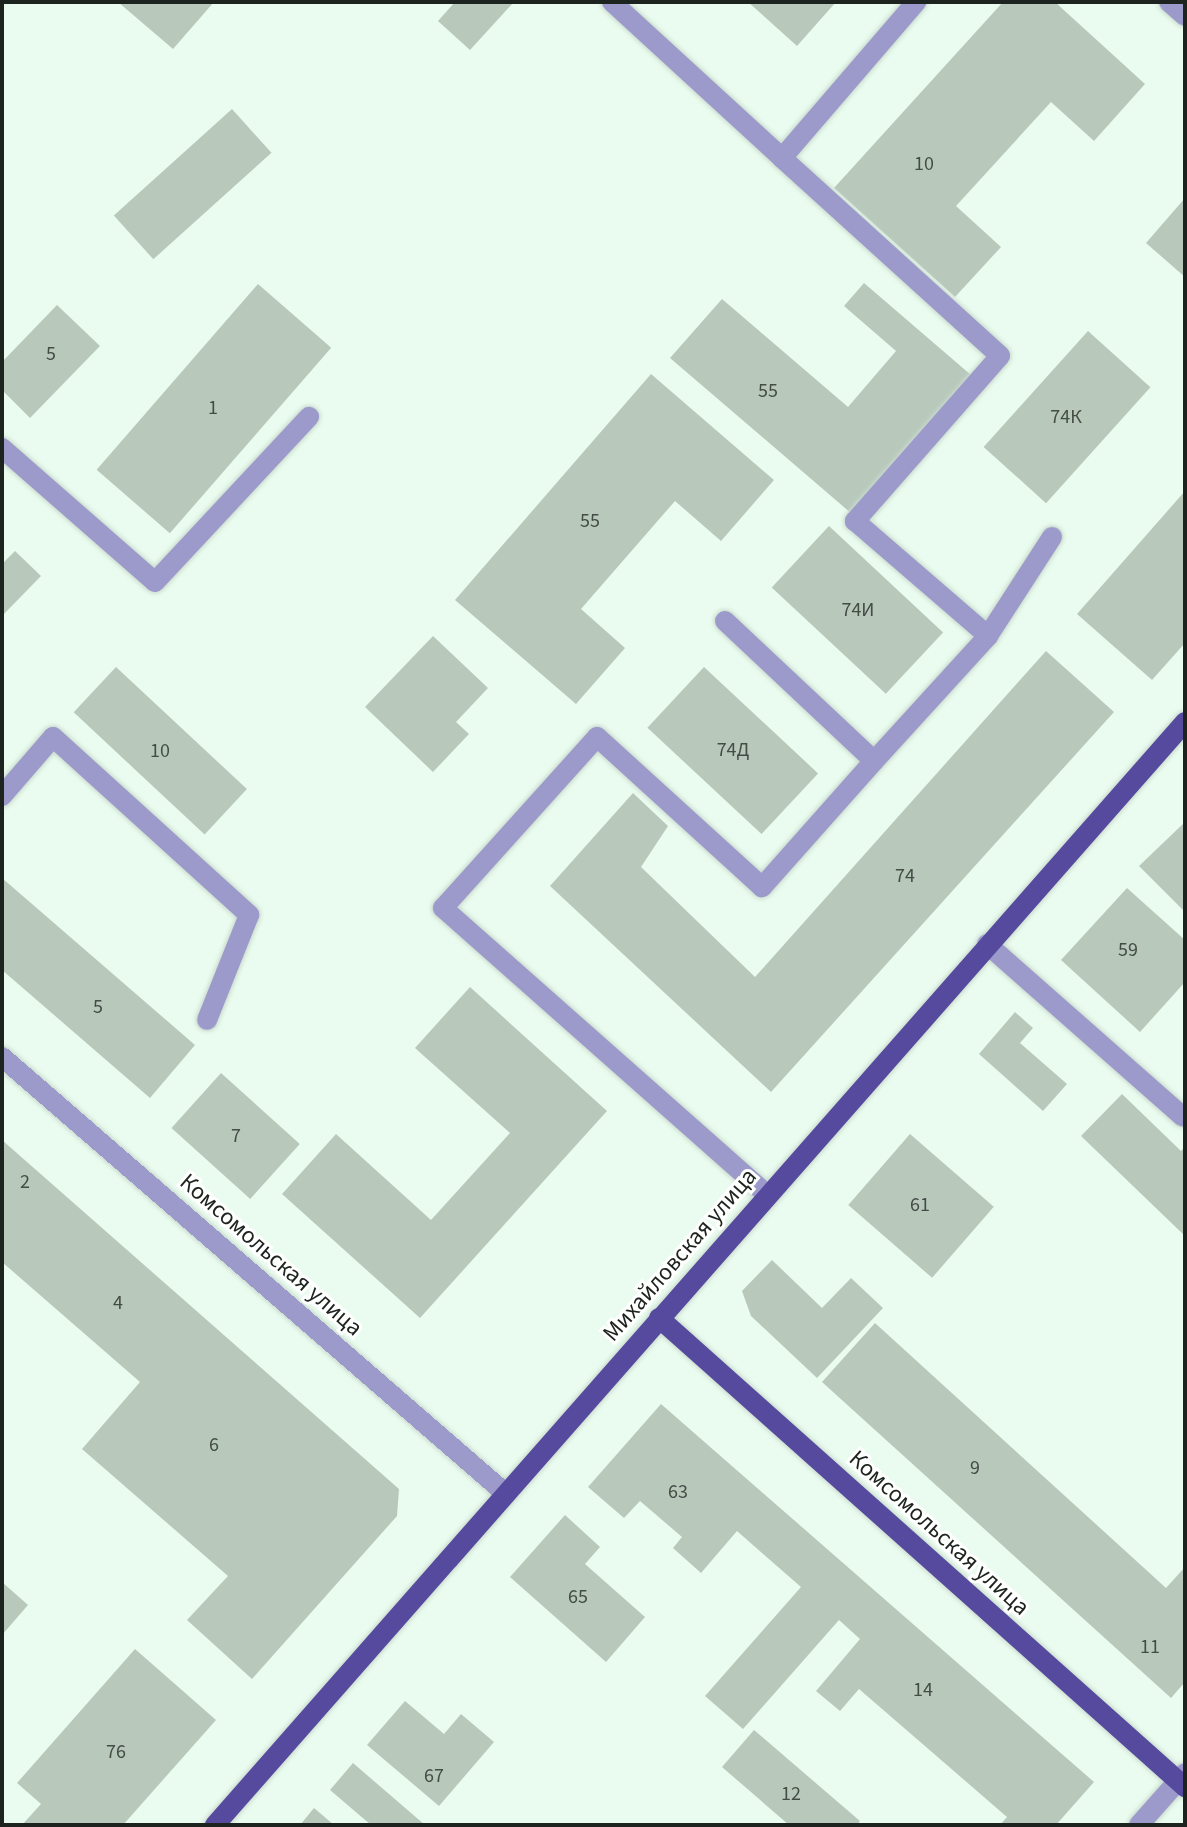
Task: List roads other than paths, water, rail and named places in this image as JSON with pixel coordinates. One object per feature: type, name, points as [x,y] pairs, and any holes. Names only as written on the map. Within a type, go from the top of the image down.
[{"type":"main road","name":"Михайловская улица","points":[[215,1825],[1185,722]]},
{"type":"main road","name":"Комсомольская улица","points":[[659,1318],[1183,1781]]},
{"type":"street","points":[[612,2],[1000,356],[855,521],[988,636]]},
{"type":"street","points":[[782,158],[916,2]]},
{"type":"street","points":[[1169,2],[1185,16]]},
{"type":"street","points":[[2,448],[155,582],[309,417]]},
{"type":"street","points":[[767,1195],[443,908],[597,737],[762,887],[988,636],[1052,537]]},
{"type":"street","points":[[725,621],[874,761]]},
{"type":"street","points":[[2,796],[53,737],[249,915],[207,1020]]},
{"type":"street","points":[[987,944],[1183,1117]]},
{"type":"street","name":"Комсомольская улица","points":[[2,1057],[505,1493]]},
{"type":"street","points":[[1139,1825],[1183,1781]]}]
